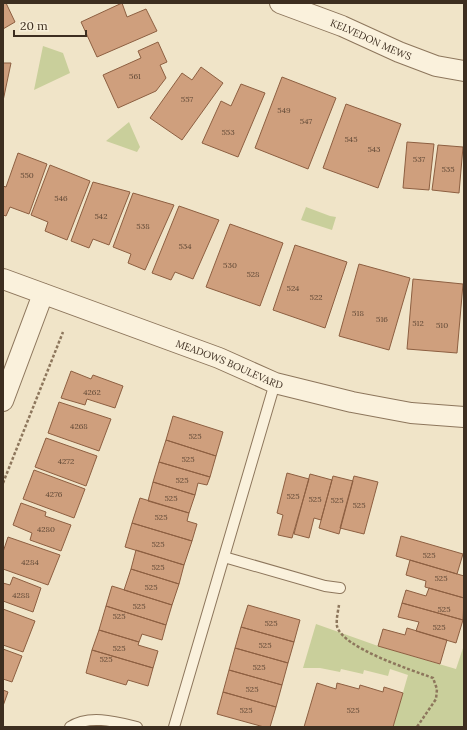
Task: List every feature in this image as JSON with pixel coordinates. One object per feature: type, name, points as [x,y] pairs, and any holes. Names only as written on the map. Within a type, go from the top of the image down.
[{"type":"street","name":"KELVEDON MEWS","points":[[280,3],[342,26],[399,52],[436,66],[464,71]]},
{"type":"street","name":"MEADOWS BOULEVARD","points":[[3,279],[219,358],[275,383],[352,402],[411,414],[464,417]]},
{"type":"street","points":[[3,401],[43,294]]},
{"type":"lane","points":[[174,727],[275,383]]},
{"type":"lane","points":[[224,557],[325,586],[340,588]]},
{"type":"lane","points":[[70,727],[90,720],[110,721],[137,727]]},
{"type":"path","points":[[3,482],[63,332]]},
{"type":"path","points":[[340,588],[337,627],[344,637],[362,650],[433,678],[437,689],[436,699],[416,727]]},
{"type":"green space","points":[[43,46],[63,53],[70,73],[34,90]]},
{"type":"green space","points":[[129,122],[140,147],[137,152],[106,141]]},
{"type":"green space","points":[[306,207],[336,217],[332,230],[301,220]]},
{"type":"green space","points":[[316,624],[378,646],[456,669],[464,645],[464,727],[393,727],[408,675],[390,669],[388,676],[364,670],[363,674],[341,669],[340,672],[320,668],[303,668]]},
{"type":"building","points":[[3,3],[6,3],[15,22],[3,29]]},
{"type":"building","points":[[122,3],[127,17],[146,9],[157,31],[97,57],[81,22]]},
{"type":"building","points":[[158,42],[167,62],[160,65],[166,78],[156,91],[118,108],[103,75],[141,58],[138,51]]},
{"type":"building","points":[[3,63],[11,63],[3,101]]},
{"type":"building","points":[[201,67],[223,83],[182,140],[150,118],[182,73],[192,80]]},
{"type":"building","points":[[282,77],[336,98],[308,169],[255,148]]},
{"type":"building","points":[[241,84],[265,93],[238,157],[202,143],[221,101],[231,106]]},
{"type":"building","points":[[346,104],[401,124],[378,188],[323,168]]},
{"type":"building","points":[[407,142],[434,144],[429,190],[403,188]]},
{"type":"building","points":[[438,145],[463,147],[459,193],[432,190]]},
{"type":"building","points":[[18,153],[47,164],[29,214],[10,207],[6,216],[3,215],[3,186],[6,187]]},
{"type":"building","points":[[50,165],[90,181],[67,240],[45,231],[48,222],[31,215]]},
{"type":"building","points":[[93,182],[130,192],[109,245],[93,239],[89,248],[71,241]]},
{"type":"building","points":[[133,193],[174,205],[145,270],[128,263],[131,254],[113,247]]},
{"type":"building","points":[[179,206],[219,220],[193,279],[175,272],[171,280],[152,273]]},
{"type":"building","points":[[230,224],[283,243],[260,306],[206,287]]},
{"type":"building","points":[[295,245],[347,262],[325,328],[273,310]]},
{"type":"building","points":[[359,264],[410,278],[389,350],[339,336]]},
{"type":"building","points":[[413,279],[463,284],[457,353],[407,349]]},
{"type":"building","points":[[71,371],[91,379],[93,375],[123,386],[115,408],[87,399],[85,405],[61,398]]},
{"type":"building","points":[[59,402],[111,419],[99,451],[48,433]]},
{"type":"building","points":[[173,416],[223,432],[216,456],[166,440]]},
{"type":"building","points":[[46,438],[97,456],[86,486],[35,467]]},
{"type":"building","points":[[166,440],[216,456],[210,477],[159,462]]},
{"type":"building","points":[[159,462],[210,477],[207,485],[198,483],[195,495],[153,482]]},
{"type":"building","points":[[34,470],[85,489],[74,518],[23,499]]},
{"type":"building","points":[[287,473],[309,479],[292,538],[278,535],[283,515],[277,513]]},
{"type":"building","points":[[310,474],[332,480],[321,520],[314,518],[309,538],[294,534]]},
{"type":"building","points":[[333,476],[353,481],[339,534],[319,528]]},
{"type":"building","points":[[354,476],[378,482],[364,534],[340,528]]},
{"type":"building","points":[[153,482],[195,495],[189,513],[148,501]]},
{"type":"building","points":[[140,498],[189,513],[187,521],[197,524],[192,541],[132,523]]},
{"type":"building","points":[[21,503],[46,512],[45,516],[71,525],[61,551],[30,540],[32,533],[13,525]]},
{"type":"building","points":[[132,523],[192,541],[184,565],[125,547]]},
{"type":"building","points":[[401,536],[463,554],[457,574],[396,556]]},
{"type":"building","points":[[8,537],[60,555],[48,585],[3,569],[3,552]]},
{"type":"building","points":[[136,550],[184,565],[179,584],[131,569]]},
{"type":"building","points":[[410,560],[464,576],[464,598],[425,587],[426,581],[406,575]]},
{"type":"building","points":[[131,569],[179,584],[172,605],[124,590]]},
{"type":"building","points":[[13,577],[41,588],[33,612],[3,601],[3,583],[10,585]]},
{"type":"building","points":[[112,586],[172,605],[166,625],[106,606]]},
{"type":"building","points":[[429,588],[464,598],[463,620],[402,603],[406,590],[426,596]]},
{"type":"building","points":[[402,603],[463,620],[456,643],[416,631],[419,622],[398,617]]},
{"type":"building","points":[[248,605],[300,620],[294,642],[241,627]]},
{"type":"building","points":[[106,606],[166,625],[162,640],[142,634],[139,642],[99,630]]},
{"type":"building","points":[[3,609],[35,621],[23,652],[3,645]]},
{"type":"building","points":[[241,627],[294,642],[288,663],[235,648]]},
{"type":"building","points":[[407,628],[447,640],[440,664],[378,646],[383,629],[405,635]]},
{"type":"building","points":[[99,630],[139,642],[138,645],[158,651],[153,668],[92,650]]},
{"type":"building","points":[[235,648],[288,663],[282,685],[229,670]]},
{"type":"building","points":[[3,649],[22,656],[12,682],[3,679]]},
{"type":"building","points":[[92,650],[153,668],[148,686],[128,680],[126,685],[86,673]]},
{"type":"building","points":[[229,670],[282,685],[276,707],[223,692]]},
{"type":"building","points":[[317,683],[336,689],[337,683],[359,689],[360,685],[383,692],[384,687],[403,693],[393,727],[304,727]]},
{"type":"building","points":[[3,690],[8,692],[3,706]]},
{"type":"building","points":[[223,692],[276,707],[270,727],[264,727],[217,714]]}]
